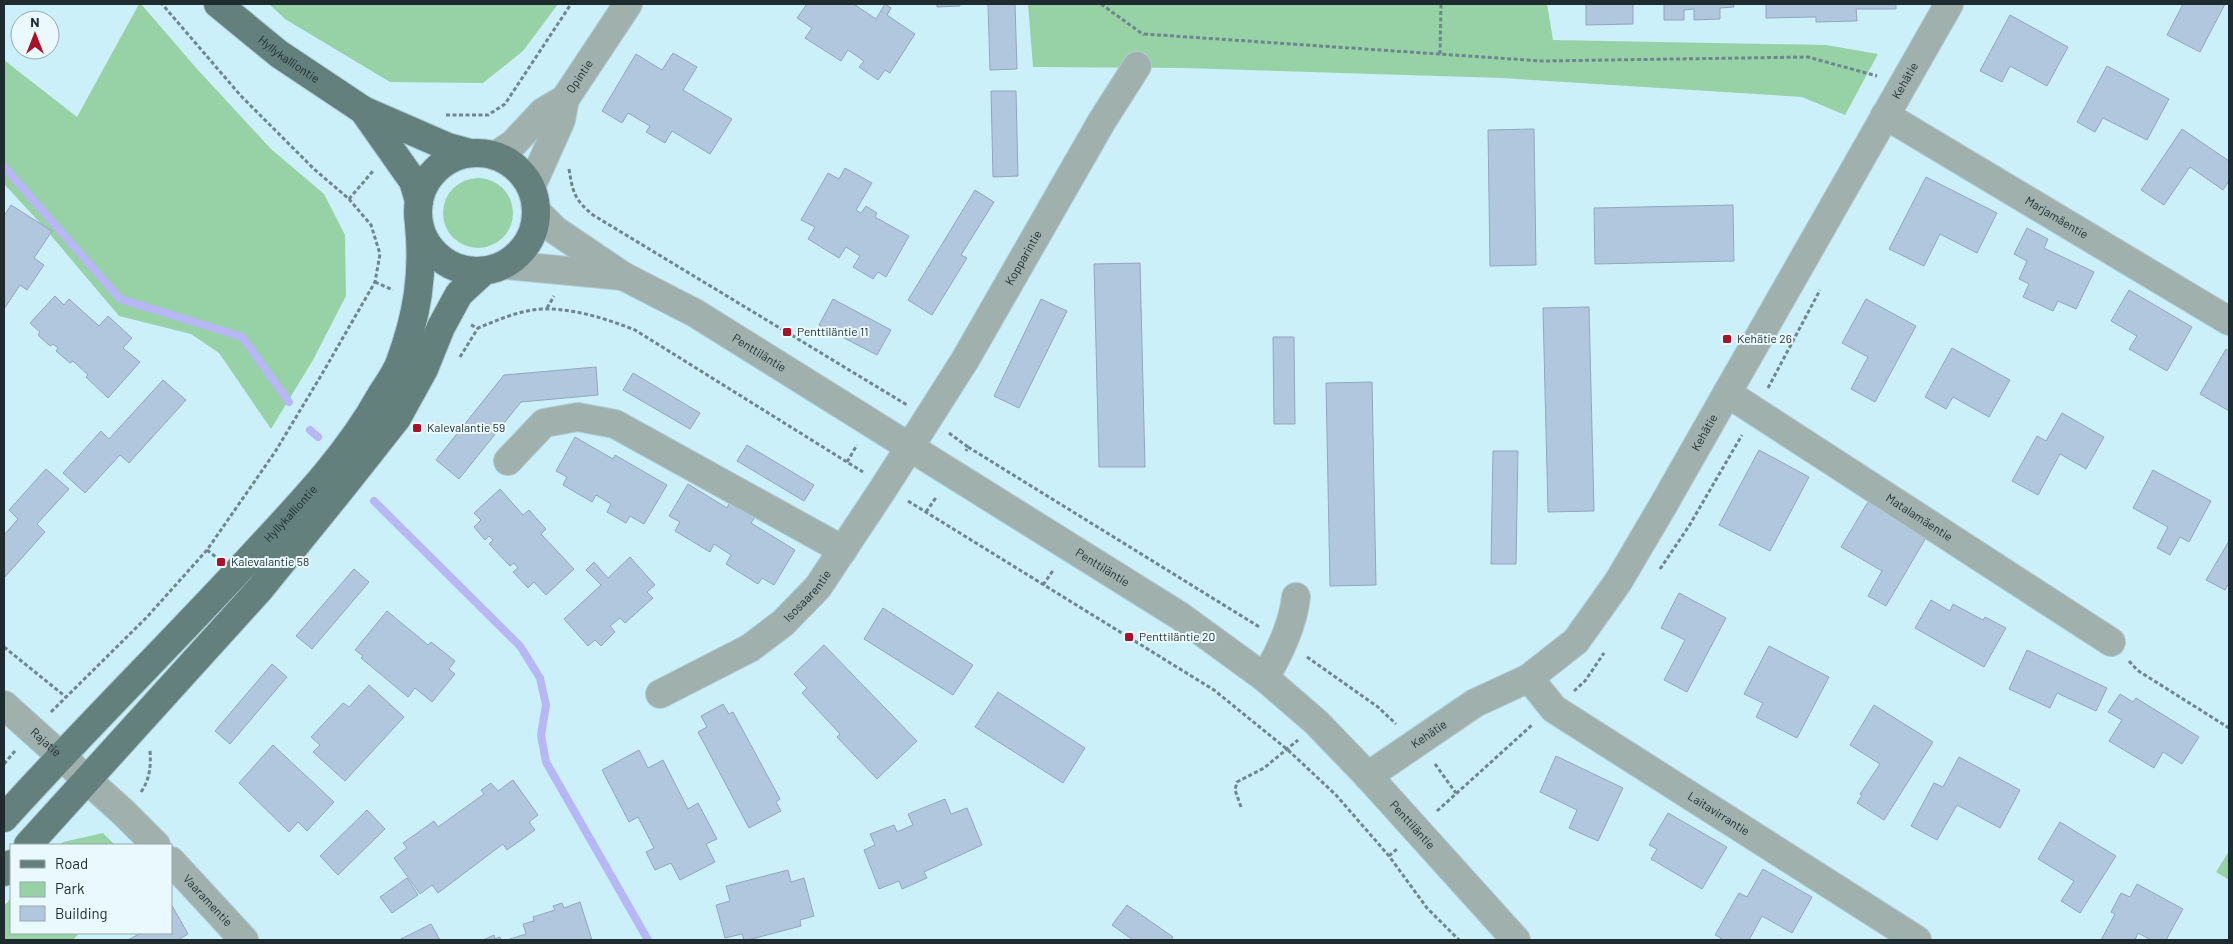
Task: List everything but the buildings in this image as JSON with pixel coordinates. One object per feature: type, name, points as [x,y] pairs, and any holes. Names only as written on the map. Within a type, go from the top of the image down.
[{"type":"main road","name":"Hyllykalliontie","points":[[218,4],[279,54],[363,110],[409,128],[448,147],[482,154]]},
{"type":"main road","name":"Hyllykalliontie","points":[[4,818],[60,756],[227,583],[325,477],[370,415],[400,364],[421,280],[422,255],[419,213],[413,181],[363,110]]},
{"type":"main road","points":[[482,154],[517,168],[534,200],[533,233],[522,251],[495,268],[462,270],[443,261],[428,245],[419,213],[429,178],[447,161],[482,154]]},
{"type":"main road","name":"Hyllykalliontie","points":[[29,844],[260,588],[397,418],[424,369],[447,315],[459,294],[495,268]]},
{"type":"street","name":"Opintie","points":[[482,154],[543,132],[544,112],[565,98],[628,4]]},
{"type":"street","name":"Kehätie","points":[[1368,776],[1476,704],[1529,678],[1576,641],[1618,582],[1949,4]]},
{"type":"street","name":"Kopparintie","points":[[909,448],[965,360],[1102,121],[1137,66]]},
{"type":"street","name":"Marjamäentie","points":[[1885,115],[2229,321]]},
{"type":"street","points":[[534,200],[543,132]]},
{"type":"street","name":"Penttiläntie","points":[[534,200],[555,230],[623,276],[695,313],[1180,616],[1265,678],[1316,722],[1368,776],[1516,940]]},
{"type":"street","name":"Penttiläntie","points":[[495,268],[623,276]]},
{"type":"street","name":"Matalamäentie","points":[[1727,393],[2112,642]]},
{"type":"street","points":[[508,461],[544,423],[578,417],[615,424],[843,550]]},
{"type":"street","name":"Isosaarentie","points":[[660,694],[750,648],[783,623],[818,587],[909,448]]},
{"type":"street","points":[[1265,678],[1283,642],[1295,607],[1296,596]]},
{"type":"street","name":"Laitavirrantie","points":[[1529,678],[1554,709],[1917,940]]},
{"type":"street","name":"Rajatie","points":[[4,705],[87,780]]},
{"type":"street","points":[[87,780],[155,844]]},
{"type":"street","name":"Vaaramentie","points":[[172,862],[244,940]]},
{"type":"path","points":[[52,711],[147,617],[207,550],[275,452],[374,282],[380,254],[371,225],[349,199],[314,169],[241,96],[162,4]]},
{"type":"path","points":[[409,128],[422,120],[442,115],[488,115],[505,104],[571,4]]},
{"type":"path","points":[[1100,4],[1144,34],[1542,61],[1808,56],[1875,75],[1900,88]]},
{"type":"path","points":[[1440,54],[1441,4]]},
{"type":"path","points":[[1137,66],[1144,34]]},
{"type":"path","points":[[505,104],[564,147],[568,158],[572,186],[578,202],[593,215],[928,418],[968,447],[1283,642],[1378,706],[1429,756],[1456,793]]},
{"type":"path","points":[[349,199],[390,150]]},
{"type":"path","points":[[374,282],[417,301]]},
{"type":"path","points":[[447,315],[478,328],[508,316],[547,308],[596,315],[635,330],[1214,690],[1288,750],[1336,795],[1389,856],[1427,908],[1459,940]]},
{"type":"path","points":[[926,512],[968,447]]},
{"type":"path","points":[[2112,642],[2137,670],[2229,728]]},
{"type":"path","points":[[4,647],[66,697]]},
{"type":"path","points":[[1241,807],[1235,790],[1237,782],[1264,768],[1288,750],[1316,722]]},
{"type":"path","points":[[4,764],[10,757]]},
{"type":"green space","points":[[139,4],[271,149],[324,194],[345,235],[346,296],[313,360],[271,429],[219,353],[191,334],[119,316],[43,226],[4,184],[4,60],[77,117]]},
{"type":"green space","points":[[269,4],[558,4],[523,51],[483,83],[390,82],[285,19]]},
{"type":"green space","points":[[1028,4],[1547,4],[1553,40],[1826,45],[1878,54],[1845,115],[1802,97],[1501,78],[1184,68],[1033,67]]},
{"type":"green space","points":[[471,178],[485,178],[498,184],[507,193],[513,206],[511,226],[503,238],[485,248],[471,248],[458,242],[449,233],[443,220],[443,206],[449,193],[458,184]]},
{"type":"green space","points":[[103,833],[114,844],[61,844]]},
{"type":"green space","points":[[2229,851],[2229,880],[2216,872]]},
{"type":"green space","points":[[10,899],[10,934],[78,934],[73,940],[4,940],[4,906]]},
{"type":"waterway","points":[[4,167],[120,299],[242,337],[289,402]]},
{"type":"waterway","points":[[310,430],[318,437]]},
{"type":"waterway","points":[[374,501],[520,646],[540,678],[546,705],[541,735],[546,762],[648,940]]},
{"type":"place","name":"Penttiläntie 11","points":[[787,332]]},
{"type":"place","name":"Kehätie 26","points":[[1727,339]]},
{"type":"place","name":"Kalevalantie 59","points":[[417,428]]},
{"type":"place","name":"Kalevalantie 58","points":[[221,562]]},
{"type":"place","name":"Penttiläntie 20","points":[[1129,637]]}]
